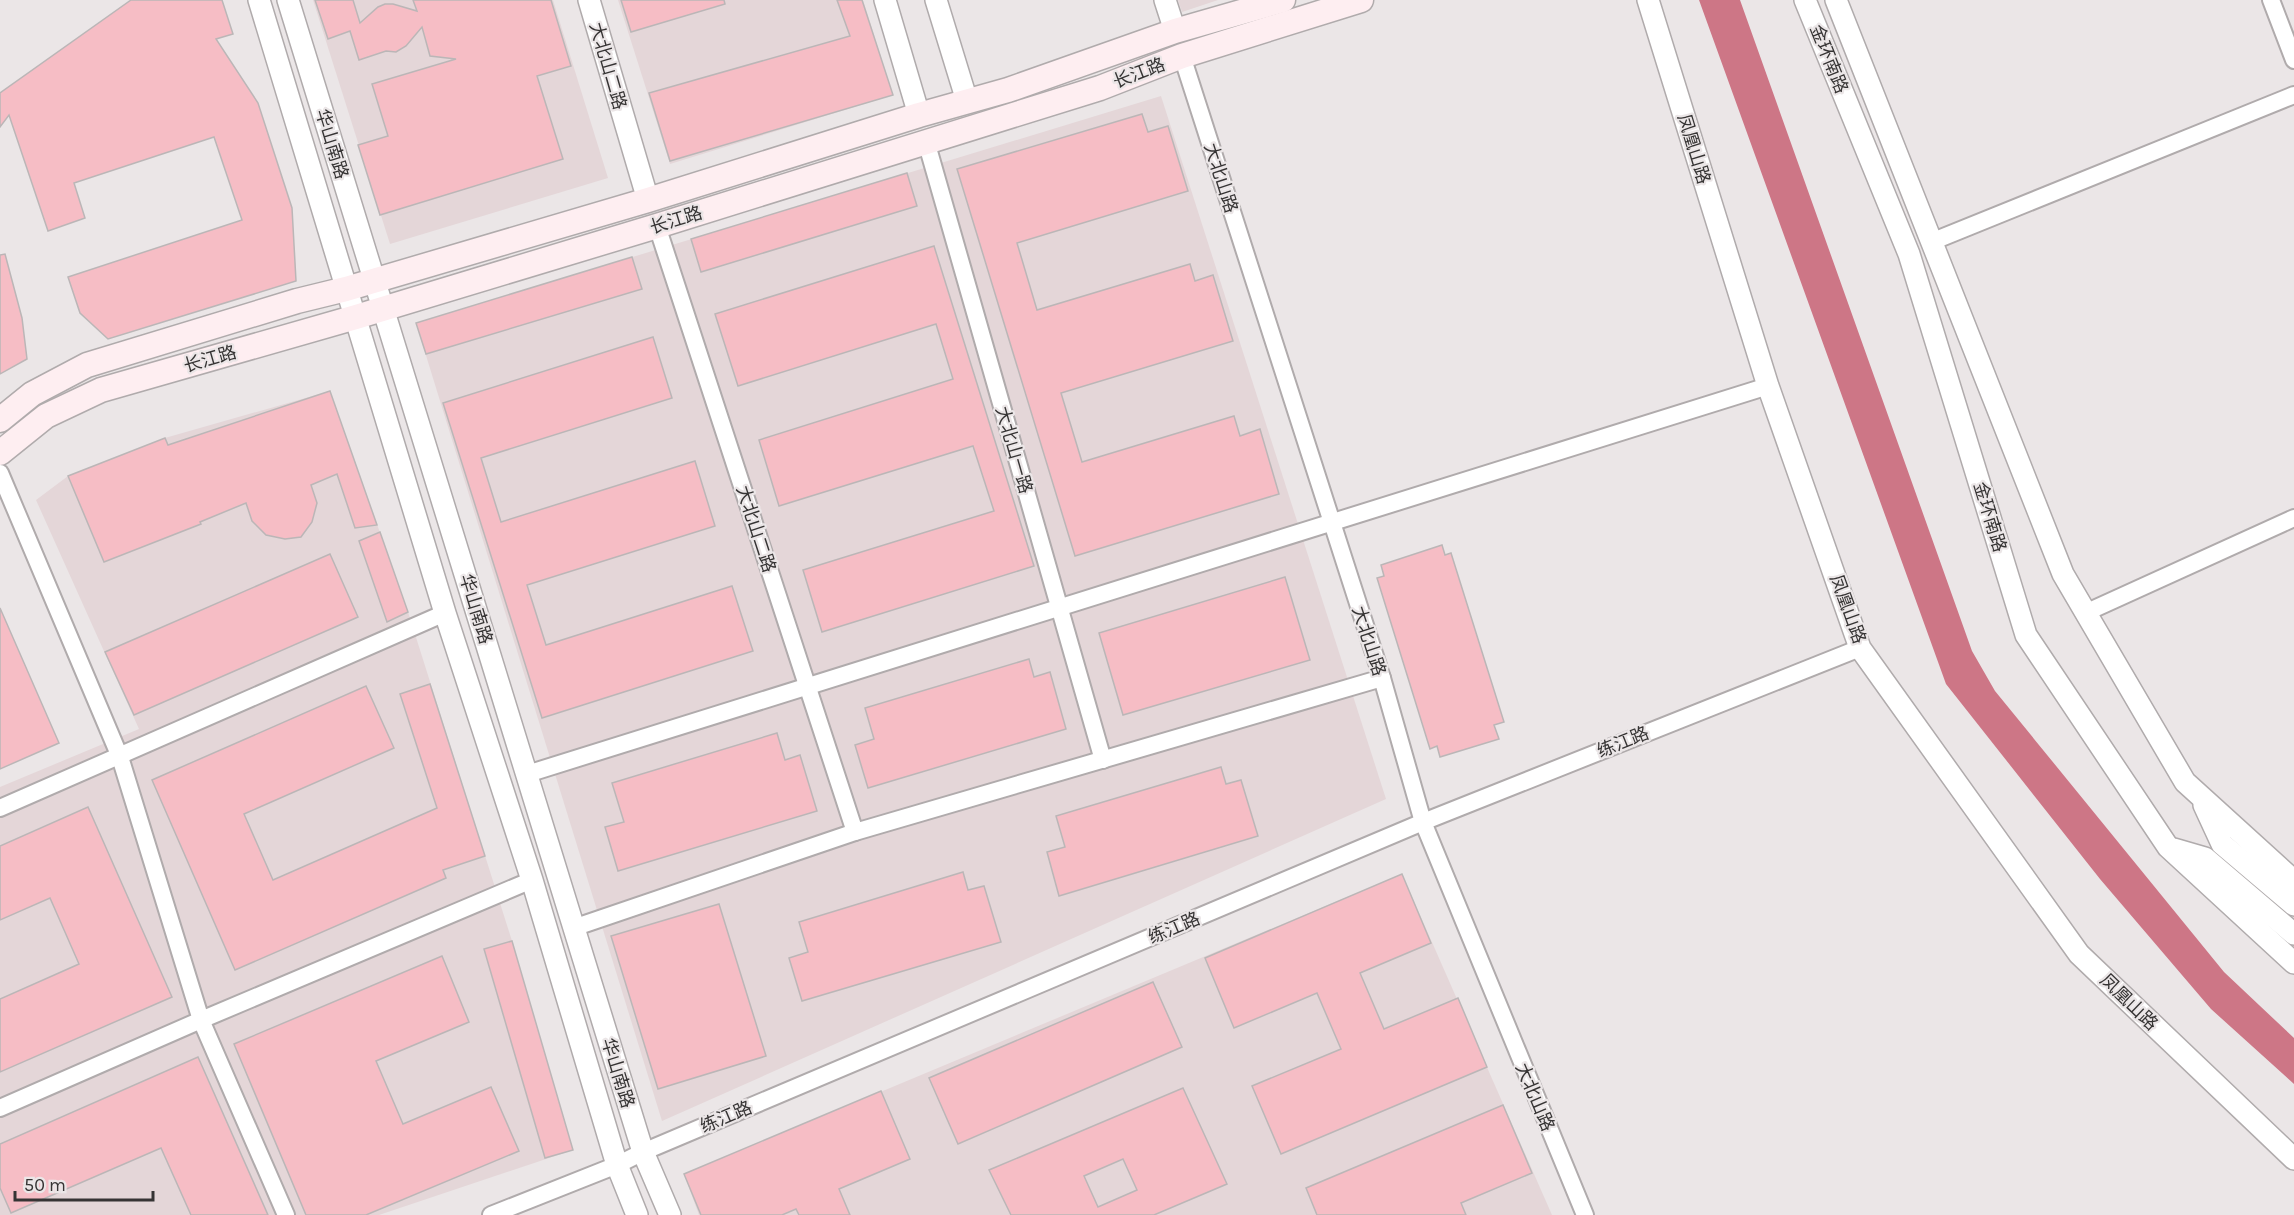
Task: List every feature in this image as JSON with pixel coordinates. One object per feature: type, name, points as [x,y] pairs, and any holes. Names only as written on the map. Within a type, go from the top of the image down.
[{"type":"main road","name":"长江路","points":[[0,420],[32,394],[87,365],[297,301],[374,281],[648,200],[920,115],[1008,90],[1175,31],[1283,0]]},
{"type":"main road","name":"长江路","points":[[0,453],[46,416],[101,390],[356,317],[657,226],[1100,88],[1182,56],[1361,0]]},
{"type":"street","name":"华山南路","points":[[259,0],[445,614],[532,880],[617,1165],[637,1215]]},
{"type":"street","name":"华山南路","points":[[288,0],[643,1152],[670,1215]]},
{"type":"street","name":"大北山二路","points":[[589,0],[648,200]]},
{"type":"street","points":[[885,0],[920,115]]},
{"type":"street","points":[[936,0],[967,101]]},
{"type":"street","points":[[1165,0],[1175,31]]},
{"type":"street","name":"凤凰山路","points":[[1648,0],[1768,386],[1860,648],[2079,954],[2294,1159]]},
{"type":"street","name":"金环南路","points":[[1805,0],[1909,254],[2026,635],[2168,847],[2294,963]]},
{"type":"street","name":"金环南路","points":[[1836,0],[2062,574],[2185,782],[2294,881]]},
{"type":"street","points":[[2271,0],[2294,60]]},
{"type":"street","name":"大北山路","points":[[1182,56],[1382,678],[1423,822],[1585,1215]]},
{"type":"street","points":[[1931,242],[2294,95]]},
{"type":"street","name":"大北山一路","points":[[926,141],[1103,760]]},
{"type":"street","name":"大北山二路","points":[[657,226],[855,832]]},
{"type":"street","points":[[527,774],[806,684],[1332,523],[1768,386]]},
{"type":"street","points":[[0,473],[120,757],[201,1020],[286,1215]]},
{"type":"street","points":[[2085,613],[2294,518]]},
{"type":"street","points":[[0,808],[445,614]]},
{"type":"street","name":"练江路","points":[[491,1215],[617,1165],[1423,822],[1860,648]]},
{"type":"street","points":[[573,928],[855,832],[1382,678]]},
{"type":"street","points":[[2200,795],[2222,844],[2294,905]]},
{"type":"street","points":[[2168,847],[2205,858],[2294,934]]},
{"type":"street","points":[[0,1108],[532,880]]},
{"type":"shaded area","points":[[313,0],[553,0],[608,178],[390,244]]},
{"type":"shaded area","points":[[618,0],[863,0],[893,95],[670,164]]},
{"type":"shaded area","points":[[1178,0],[1218,0],[1182,12]]},
{"type":"shaded area","points":[[1699,0],[1740,0],[1972,651],[1995,691],[2224,972],[2294,1038],[2294,1084],[2211,1009],[2100,879],[1946,684]]},
{"type":"shaded area","points":[[1161,96],[1386,799],[662,1121],[416,323]]},
{"type":"shaded area","points":[[330,391],[408,612],[512,941],[573,1150],[379,1215],[0,1215],[0,787],[139,729],[36,500],[68,476],[165,438]]},
{"type":"shaded area","points":[[1402,874],[1552,1215],[699,1215],[684,1174]]},
{"type":"building","points":[[131,0],[222,0],[233,34],[216,39],[258,103],[292,208],[296,281],[108,339],[80,313],[68,277],[242,220],[214,137],[74,183],[85,218],[48,231],[9,115],[0,127],[0,93]]},
{"type":"building","points":[[315,0],[353,0],[360,23],[378,7],[385,4],[417,11],[413,0],[551,0],[571,66],[537,76],[563,159],[380,215],[358,145],[388,136],[372,84],[456,59],[430,56],[422,27],[406,46],[396,52],[386,51],[359,60],[350,31],[328,39]]},
{"type":"building","points":[[621,0],[724,0],[725,4],[631,32]]},
{"type":"building","points":[[837,0],[862,0],[893,95],[670,161],[649,93],[850,36]]},
{"type":"building","points":[[1142,114],[1148,132],[1168,126],[1188,191],[1017,243],[1037,310],[1190,264],[1195,281],[1213,275],[1233,341],[1061,393],[1082,462],[1234,416],[1240,436],[1260,429],[1279,494],[1075,556],[957,169]]},
{"type":"building","points":[[907,173],[917,206],[701,272],[691,239]]},
{"type":"building","points":[[934,246],[1034,566],[822,632],[803,570],[994,511],[973,446],[779,506],[759,440],[953,379],[936,324],[738,386],[715,314]]},
{"type":"building","points":[[5,254],[22,318],[27,359],[0,374],[0,255]]},
{"type":"building","points":[[632,257],[642,289],[426,354],[416,323]]},
{"type":"building","points":[[653,337],[672,398],[481,458],[501,522],[695,461],[715,526],[527,585],[546,645],[732,586],[753,651],[542,718],[443,403]]},
{"type":"building","points":[[330,391],[377,525],[355,528],[337,474],[311,485],[317,503],[312,522],[301,537],[285,539],[266,535],[252,521],[246,503],[200,522],[201,524],[104,562],[68,476],[165,438],[168,445]]},
{"type":"building","points":[[380,532],[408,612],[387,622],[359,541]]},
{"type":"building","points":[[1442,545],[1445,555],[1451,553],[1504,722],[1494,725],[1499,739],[1440,757],[1437,746],[1430,749],[1377,578],[1384,576],[1381,565]]},
{"type":"building","points":[[330,554],[358,617],[134,715],[105,652]]},
{"type":"building","points":[[1285,577],[1310,660],[1123,715],[1099,633]]},
{"type":"building","points":[[0,608],[59,743],[0,769]]},
{"type":"building","points":[[1029,659],[1034,677],[1050,672],[1066,729],[868,788],[855,745],[874,739],[865,708]]},
{"type":"building","points":[[430,684],[485,856],[443,870],[446,878],[235,970],[152,780],[366,686],[394,748],[244,814],[273,880],[437,808],[400,694]]},
{"type":"building","points":[[777,733],[785,760],[800,755],[817,811],[618,871],[605,827],[624,822],[612,783]]},
{"type":"building","points":[[1221,767],[1226,784],[1241,780],[1258,836],[1059,896],[1047,852],[1065,847],[1056,816]]},
{"type":"building","points":[[88,807],[172,997],[0,1072],[0,999],[79,964],[50,898],[0,920],[0,846]]},
{"type":"building","points":[[963,872],[968,890],[984,886],[1001,942],[802,1001],[789,958],[808,952],[799,922]]},
{"type":"building","points":[[1402,874],[1431,943],[1360,973],[1384,1029],[1458,998],[1487,1067],[1281,1154],[1252,1086],[1341,1049],[1317,993],[1234,1028],[1205,958]]},
{"type":"building","points":[[719,904],[766,1056],[658,1089],[611,936]]},
{"type":"building","points":[[512,941],[573,1150],[545,1158],[484,949]]},
{"type":"building","points":[[442,956],[469,1022],[376,1061],[403,1124],[491,1087],[519,1151],[366,1215],[306,1215],[234,1044]]},
{"type":"building","points":[[1153,982],[1182,1047],[958,1144],[929,1078]]},
{"type":"building","points":[[198,1057],[268,1215],[191,1215],[161,1148],[11,1213],[0,1188],[0,1144]]},
{"type":"building","points":[[1183,1088],[1227,1184],[1154,1215],[1011,1215],[989,1170]],"holes":[[[1123,1159],[1137,1190],[1098,1207],[1084,1176]]]},
{"type":"building","points":[[881,1091],[910,1159],[839,1189],[850,1215],[799,1215],[796,1209],[782,1215],[701,1215],[684,1174]]},
{"type":"building","points":[[1503,1105],[1532,1173],[1461,1203],[1466,1215],[1317,1215],[1306,1188]]}]
